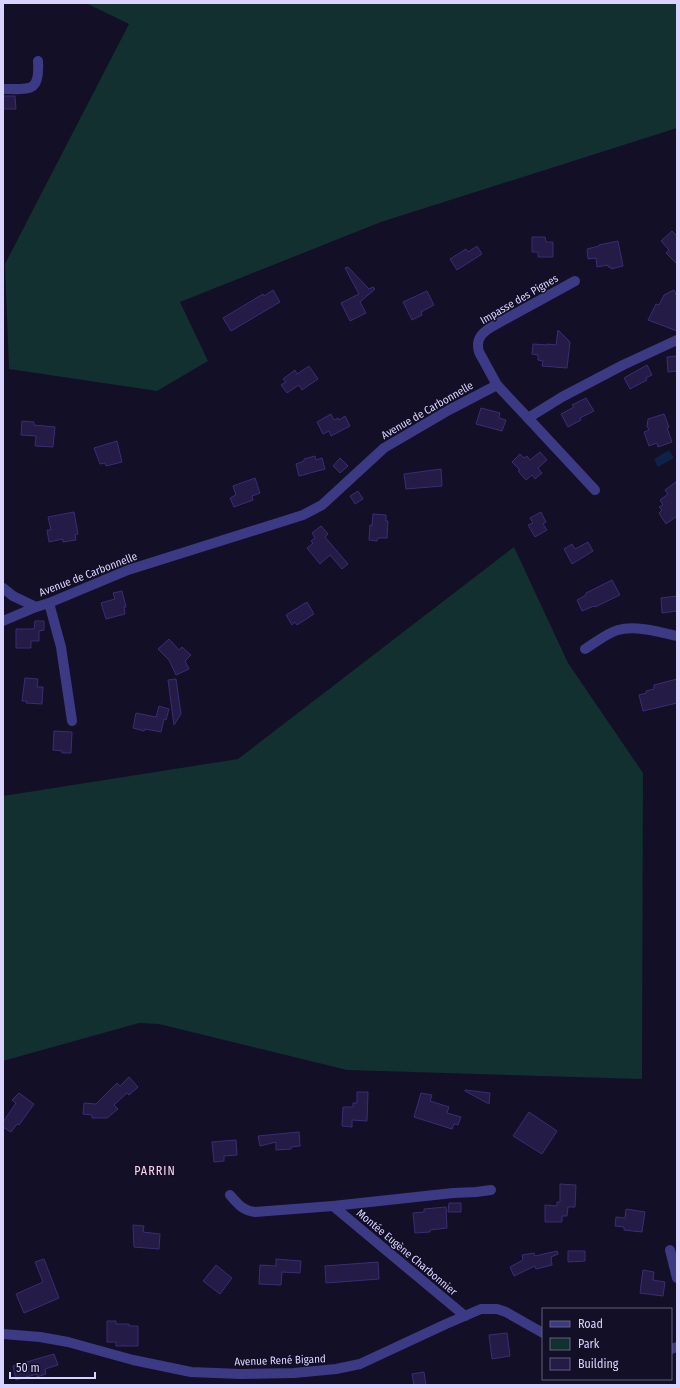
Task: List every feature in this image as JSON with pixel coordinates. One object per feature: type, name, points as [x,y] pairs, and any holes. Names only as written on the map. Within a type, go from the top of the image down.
[{"type":"street","points":[[3,89],[26,89],[32,87],[36,83],[38,76],[38,61]]},
{"type":"street","name":"Impasse des Pignes","points":[[497,385],[479,352],[478,347],[481,334],[575,281]]},
{"type":"street","points":[[528,418],[562,397],[623,365],[677,340]]},
{"type":"street","points":[[497,385],[595,490]]},
{"type":"street","name":"Avenue de Carbonnelle","points":[[3,621],[128,570],[312,511],[322,505],[384,448],[449,410],[497,385]]},
{"type":"street","points":[[3,588],[13,596],[36,607]]},
{"type":"street","points":[[49,603],[61,647],[72,721]]},
{"type":"street","points":[[586,649],[617,630],[644,630],[677,636]]},
{"type":"street","name":"Montée Eugène Charbonnier","points":[[230,1195],[242,1208],[248,1212],[333,1206],[491,1190]]},
{"type":"street","name":"Montée Eugène Charbonnier","points":[[333,1206],[465,1316]]},
{"type":"street","points":[[670,1250],[677,1278]]},
{"type":"street","name":"Avenue René Bigand","points":[[3,1334],[40,1337],[68,1342],[133,1360],[191,1372],[294,1373],[336,1370],[360,1364],[481,1309],[497,1309],[517,1318],[542,1332]]},
{"type":"green space","points":[[86,3],[677,3],[677,128],[381,222],[180,302],[208,361],[157,391],[9,369],[5,264],[129,24]]},
{"type":"green space","points":[[514,547],[568,663],[643,773],[642,1079],[347,1070],[159,1024],[139,1023],[3,1061],[3,796],[238,759]]},
{"type":"water","points":[[669,450],[674,458],[658,467],[654,459]]},
{"type":"building","points":[[3,96],[15,96],[16,109],[3,109]]},
{"type":"building","points":[[672,231],[677,236],[677,264],[666,253],[669,250],[661,241]]},
{"type":"building","points":[[532,237],[545,237],[546,242],[553,242],[553,257],[538,257],[538,252],[532,252]]},
{"type":"building","points":[[618,241],[623,266],[611,269],[608,265],[597,267],[596,258],[588,259],[587,249]]},
{"type":"building","points":[[477,246],[482,254],[457,270],[450,259],[466,249],[468,252]]},
{"type":"building","points":[[348,267],[369,289],[373,287],[375,289],[360,302],[366,313],[350,321],[341,303],[359,294],[345,268]]},
{"type":"building","points":[[273,290],[280,302],[231,331],[223,318],[263,294],[264,296]]},
{"type":"building","points":[[674,290],[677,297],[677,331],[648,320],[656,304],[659,305],[664,295]]},
{"type":"building","points":[[427,291],[434,305],[421,312],[422,315],[412,320],[403,302]]},
{"type":"building","points":[[558,330],[570,342],[567,368],[542,366],[543,361],[538,360],[538,355],[532,354],[533,344],[556,345]]},
{"type":"building","points":[[677,356],[677,371],[668,372],[667,357]]},
{"type":"building","points":[[647,365],[652,375],[646,378],[647,380],[630,389],[624,378]]},
{"type":"building","points":[[309,366],[318,379],[302,390],[299,385],[287,393],[281,385],[286,382],[283,379],[295,370],[297,374]]},
{"type":"building","points":[[586,398],[594,411],[580,418],[581,420],[568,427],[561,414],[574,407],[572,405]]},
{"type":"building","points":[[481,408],[500,413],[499,418],[506,420],[502,431],[476,424]]},
{"type":"building","points":[[331,414],[334,420],[338,418],[339,420],[345,416],[350,426],[331,436],[329,431],[323,434],[317,422]]},
{"type":"building","points":[[664,414],[669,427],[667,428],[672,442],[658,447],[657,443],[649,446],[644,432],[649,430],[647,426],[648,419]]},
{"type":"building","points":[[22,421],[34,422],[34,425],[55,427],[53,447],[35,446],[36,436],[21,435]]},
{"type":"building","points":[[117,441],[122,462],[106,466],[105,463],[100,464],[94,448]]},
{"type":"building","points":[[540,452],[547,460],[538,468],[542,473],[535,479],[532,475],[526,480],[518,471],[520,470],[512,462],[520,454],[524,458],[527,456],[530,460]]},
{"type":"building","points":[[315,456],[316,460],[322,458],[325,469],[299,476],[296,464],[304,461],[304,459]]},
{"type":"building","points":[[340,458],[348,466],[340,473],[333,466]]},
{"type":"building","points":[[441,469],[442,486],[406,489],[404,474]]},
{"type":"building","points":[[255,478],[260,493],[252,496],[253,500],[234,507],[230,498],[236,495],[233,486]]},
{"type":"building","points":[[677,481],[677,516],[666,524],[659,513],[662,510],[659,507],[663,505],[660,500],[668,494],[665,490]]},
{"type":"building","points":[[358,491],[363,499],[355,504],[350,496]]},
{"type":"building","points":[[74,512],[78,534],[75,535],[76,540],[63,542],[63,539],[49,542],[47,530],[51,530],[48,517]]},
{"type":"building","points":[[541,512],[546,522],[543,524],[547,530],[535,537],[528,525],[533,523],[530,518]]},
{"type":"building","points":[[373,514],[386,515],[386,521],[388,521],[387,538],[378,538],[377,541],[369,540],[370,525],[372,526]]},
{"type":"building","points":[[321,526],[328,534],[325,537],[348,564],[342,569],[330,555],[320,564],[307,548],[313,543],[311,541],[315,538],[312,533]]},
{"type":"building","points":[[588,542],[593,551],[572,564],[564,549],[572,544],[575,549]]},
{"type":"building","points":[[612,580],[620,595],[595,607],[594,606],[582,611],[577,600],[586,595],[586,593]]},
{"type":"building","points":[[122,591],[126,607],[124,607],[125,614],[106,619],[101,603],[115,599],[113,593]]},
{"type":"building","points":[[677,596],[677,611],[662,613],[661,598]]},
{"type":"building","points":[[307,602],[314,614],[297,625],[295,622],[292,625],[286,615]]},
{"type":"building","points":[[35,621],[44,621],[44,630],[39,631],[39,641],[31,641],[31,648],[16,648],[16,629],[34,629]]},
{"type":"building","points":[[169,639],[179,650],[182,647],[191,655],[185,661],[189,669],[176,675],[169,660],[158,649]]},
{"type":"building","points":[[25,678],[38,679],[37,687],[43,687],[42,704],[26,703],[27,701],[22,701]]},
{"type":"building","points":[[176,679],[181,714],[174,725],[168,680]]},
{"type":"building","points":[[677,679],[677,703],[643,711],[639,695],[654,689],[654,685]]},
{"type":"building","points":[[159,706],[169,709],[166,720],[164,719],[161,732],[145,729],[144,731],[133,728],[136,713],[156,717]]},
{"type":"building","points":[[54,731],[72,732],[71,753],[62,753],[62,751],[53,750]]},
{"type":"building","points":[[129,1077],[138,1087],[129,1095],[127,1093],[114,1105],[118,1109],[107,1118],[92,1118],[92,1115],[83,1114],[84,1103],[96,1104],[117,1083],[120,1086]]},
{"type":"building","points":[[465,1091],[490,1093],[489,1104]]},
{"type":"building","points":[[357,1092],[368,1092],[367,1121],[352,1120],[352,1127],[342,1126],[343,1107],[353,1107],[353,1103],[357,1103]]},
{"type":"building","points":[[19,1093],[34,1104],[19,1125],[17,1124],[11,1132],[3,1127],[3,1122],[16,1103],[12,1100]]},
{"type":"building","points":[[421,1093],[432,1095],[430,1101],[449,1107],[447,1113],[461,1117],[458,1125],[454,1124],[452,1129],[414,1117]]},
{"type":"building","points":[[529,1112],[557,1131],[542,1154],[513,1136]]},
{"type":"building","points":[[299,1132],[300,1146],[291,1147],[291,1149],[276,1150],[276,1142],[260,1146],[258,1136]]},
{"type":"building","points":[[236,1140],[237,1155],[224,1156],[224,1161],[214,1162],[212,1142]]},
{"type":"building","points":[[560,1184],[576,1185],[575,1207],[568,1207],[567,1216],[562,1216],[562,1222],[545,1222],[545,1205],[557,1206],[557,1202],[560,1202]]},
{"type":"building","points":[[449,1203],[461,1203],[461,1212],[448,1212]]},
{"type":"building","points":[[446,1207],[447,1228],[430,1230],[430,1232],[415,1233],[413,1213],[424,1212],[424,1209]]},
{"type":"building","points":[[626,1209],[645,1212],[642,1232],[624,1230],[624,1227],[615,1226],[616,1217],[625,1218]]},
{"type":"building","points":[[133,1225],[144,1226],[143,1232],[160,1234],[159,1249],[134,1247]]},
{"type":"building","points":[[557,1251],[558,1254],[551,1257],[552,1265],[536,1269],[535,1266],[514,1276],[510,1267],[523,1260],[522,1255],[534,1253],[535,1256]]},
{"type":"building","points":[[568,1251],[585,1251],[585,1261],[568,1262]]},
{"type":"building","points":[[44,1259],[59,1298],[24,1313],[16,1294],[43,1282],[35,1262]]},
{"type":"building","points":[[276,1259],[301,1261],[300,1273],[282,1272],[281,1285],[259,1284],[260,1265],[276,1266]]},
{"type":"building","points":[[378,1262],[379,1279],[326,1283],[325,1266]]},
{"type":"building","points":[[216,1265],[232,1278],[220,1294],[203,1281]]},
{"type":"building","points":[[643,1270],[654,1272],[653,1280],[665,1282],[663,1296],[640,1293]]},
{"type":"building","points":[[107,1321],[116,1321],[116,1324],[138,1326],[138,1346],[116,1346],[116,1342],[107,1342]]},
{"type":"building","points":[[507,1333],[510,1356],[492,1359],[489,1335]]},
{"type":"building","points":[[54,1354],[58,1365],[45,1369],[46,1374],[37,1377],[37,1374],[16,1380],[13,1366]]},
{"type":"building","points":[[424,1372],[426,1385],[414,1385],[412,1374]]},
{"type":"district","name":"PARRIN","points":[[155,1171]]}]
